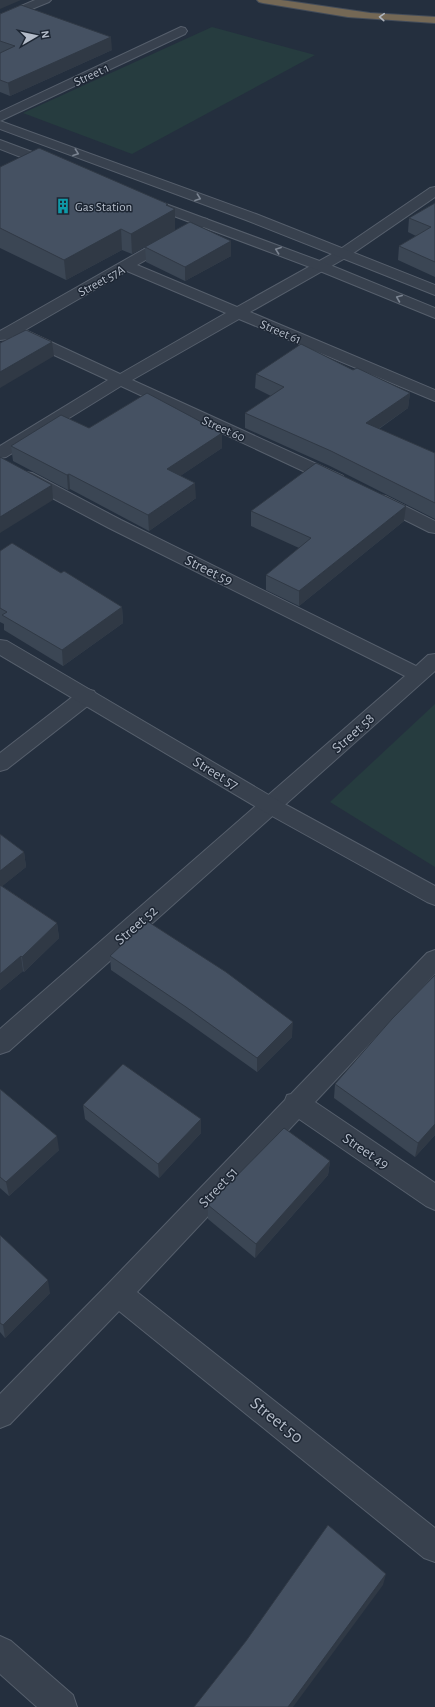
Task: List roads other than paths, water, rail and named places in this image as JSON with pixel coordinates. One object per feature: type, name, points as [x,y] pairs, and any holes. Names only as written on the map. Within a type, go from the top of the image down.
[{"type":"highway","points":[[263,0],[310,9],[364,15],[435,20]]},
{"type":"highway","points":[[327,0],[367,6],[435,12]]},
{"type":"street","points":[[0,19],[45,0]]},
{"type":"street","name":"Street 1","points":[[0,117],[181,31]]},
{"type":"street","points":[[0,126],[251,217],[435,290]]},
{"type":"street","points":[[0,145],[22,134]]},
{"type":"street","points":[[0,145],[64,169]]},
{"type":"street","points":[[21,164],[60,148]]},
{"type":"street","points":[[5,463],[120,380],[344,253],[435,190]]},
{"type":"street","points":[[136,197],[320,266],[435,313]]},
{"type":"street","name":"Street 57A","points":[[6,334],[128,266],[202,222]]},
{"type":"street","name":"Street 61","points":[[128,266],[435,396]]},
{"type":"street","name":"Street 60","points":[[6,334],[120,380],[358,490],[435,528]]},
{"type":"street","name":"Street 59","points":[[5,463],[115,524],[418,675]]},
{"type":"street","name":"Street 57","points":[[0,646],[271,806],[435,896]]},
{"type":"street","name":"Street 58","points":[[271,806],[435,660]]},
{"type":"street","points":[[0,764],[87,696]]},
{"type":"street","name":"Street 52","points":[[0,1044],[271,806]]},
{"type":"street","name":"Street 51","points":[[0,1414],[118,1293],[296,1103],[435,959]]},
{"type":"street","name":"Street 49","points":[[296,1103],[435,1198]]},
{"type":"street","name":"Street 50","points":[[118,1293],[435,1547]]},
{"type":"street","points":[[0,1652],[61,1707]]},
{"type":"place","name":"Gas Station","points":[[63,206]]}]
